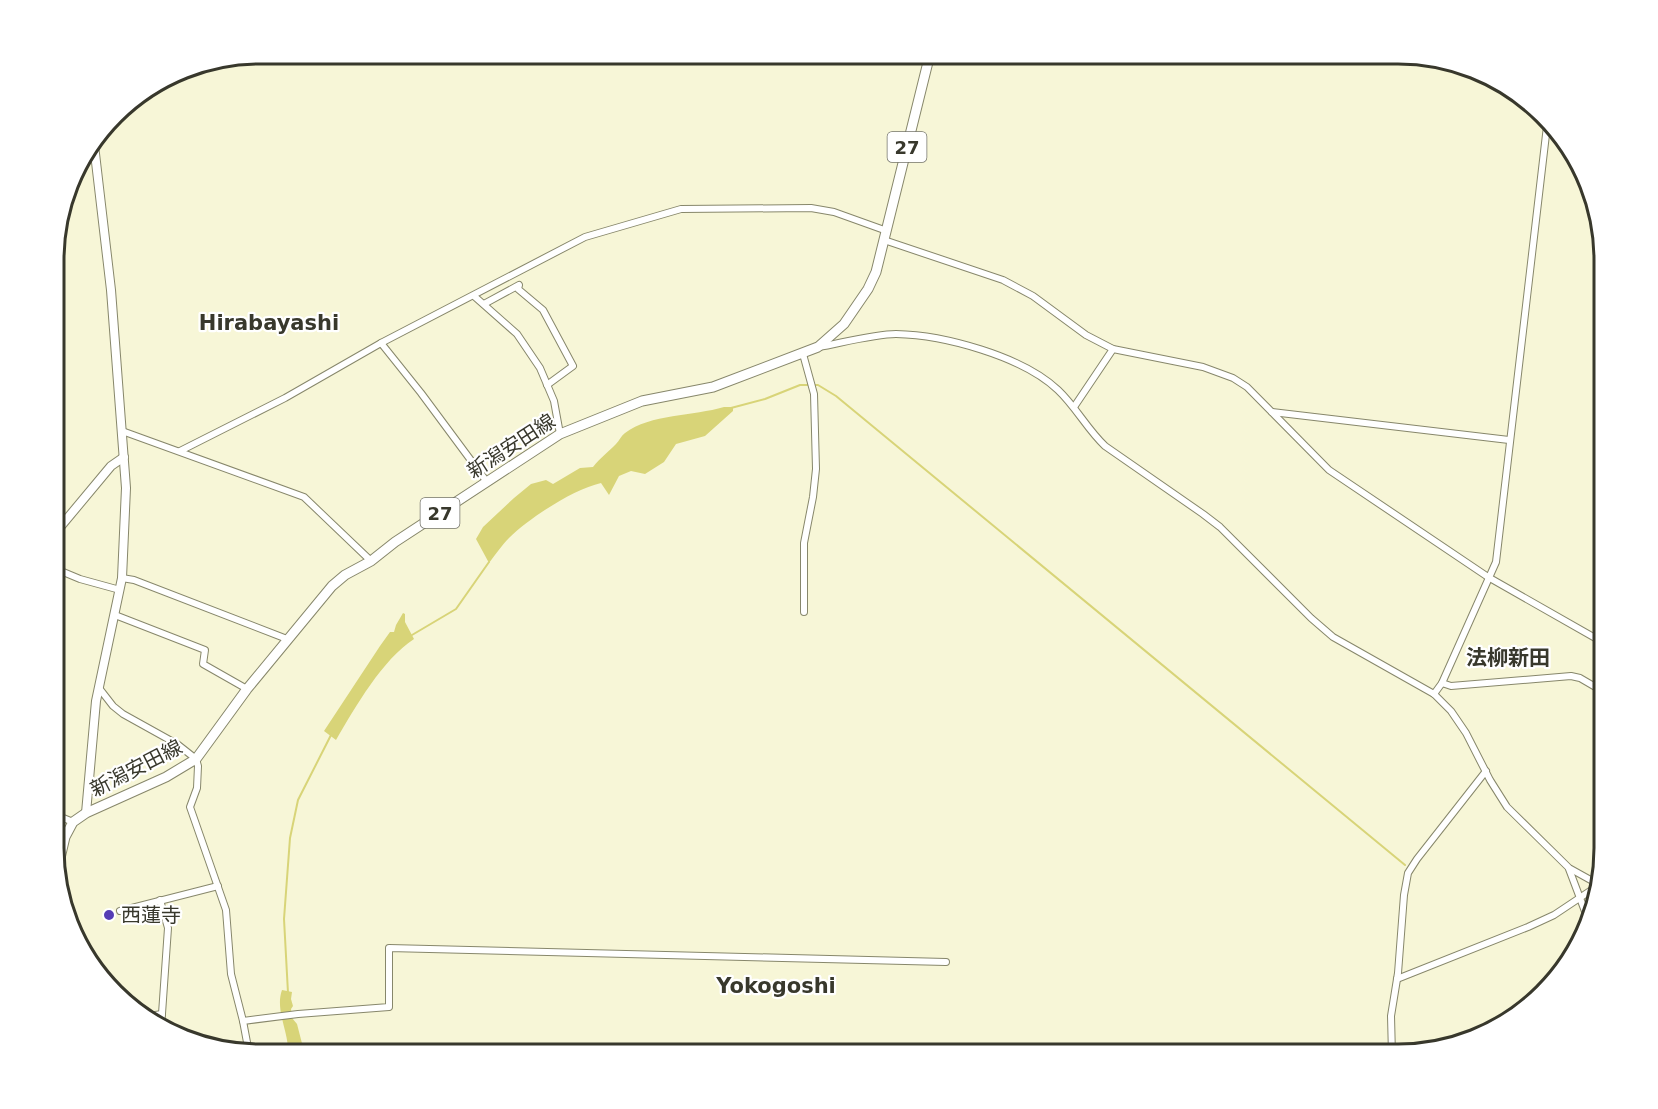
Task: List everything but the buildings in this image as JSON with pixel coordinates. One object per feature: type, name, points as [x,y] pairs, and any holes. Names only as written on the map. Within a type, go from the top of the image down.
[{"type":"main road","name":"新潟安田線","points":[[73,822],[86,813],[166,777],[196,759],[247,689],[332,586],[394,542],[560,434],[642,401],[713,387],[803,354],[818,347],[844,324],[868,289],[876,272],[928,64]]},
{"type":"main road","points":[[64,841],[73,822]]},
{"type":"street","points":[[1434,694],[1442,683],[1496,562],[1546,133]]},
{"type":"street","points":[[86,813],[96,701],[122,578],[126,488],[111,290],[95,156]]},
{"type":"street","points":[[180,451],[285,398],[381,343],[585,237],[662,212],[681,209],[811,208],[834,212],[886,235],[1003,280],[1033,296],[1086,335],[1113,349],[1203,367],[1233,378],[1247,387],[1329,470],[1488,578],[1593,637]]},
{"type":"street","points":[[484,304],[519,285],[518,289],[543,310],[573,366],[547,385]]},
{"type":"street","points":[[474,296],[517,334],[540,368],[554,401],[560,434]]},
{"type":"street","points":[[818,347],[895,334],[934,339],[990,351],[1040,376],[1074,407],[1105,446],[1220,527],[1333,637],[1434,694],[1451,711],[1466,733],[1507,807],[1569,868],[1591,880]]},
{"type":"street","points":[[381,343],[487,482]]},
{"type":"street","points":[[1074,407],[1113,349]]},
{"type":"street","points":[[803,354],[814,394],[816,469],[804,543],[804,612]]},
{"type":"street","points":[[1271,412],[1509,440]]},
{"type":"street","points":[[122,431],[304,497],[370,561]]},
{"type":"street","points":[[64,522],[111,466],[124,457]]},
{"type":"street","points":[[64,572],[120,590]]},
{"type":"street","points":[[122,578],[134,580],[287,639]]},
{"type":"street","points":[[115,615],[206,650],[203,664],[247,689]]},
{"type":"street","points":[[1442,683],[1451,686],[1571,676],[1593,686]]},
{"type":"street","points":[[99,688],[113,706],[123,714],[177,744],[196,759],[197,788],[190,807],[226,909],[231,974],[247,1044]]},
{"type":"street","points":[[1392,1044],[1391,1016],[1408,873],[1486,771]]},
{"type":"street","points":[[64,818],[73,822]]},
{"type":"street","points":[[1569,868],[1584,908]]},
{"type":"street","points":[[120,910],[218,886]]},
{"type":"street","points":[[1397,979],[1528,927],[1554,915],[1589,891]]},
{"type":"street","points":[[158,1015],[162,1014],[168,928],[160,900]]},
{"type":"street","points":[[243,1021],[275,1016],[389,1008],[389,948],[946,962]]},
{"type":"shaded area","points":[[733,407],[733,411],[705,436],[676,444],[664,462],[645,474],[631,471],[619,476],[609,495],[601,483],[578,491],[552,505],[518,530],[489,563],[476,539],[483,527],[531,484],[546,480],[553,484],[580,468],[593,467],[624,434],[647,422]]},
{"type":"shaded area","points":[[403,613],[414,639],[402,648],[381,671],[336,740],[324,731],[380,646],[390,632],[394,632]]},
{"type":"shaded area","points":[[282,990],[292,992],[292,1018],[297,1024],[302,1045],[287,1045],[280,997]]},
{"type":"waterway","points":[[731,408],[765,399],[800,385],[818,385],[836,396],[1405,865]]},
{"type":"waterway","points":[[412,635],[456,609],[489,562]]},
{"type":"waterway","points":[[288,993],[284,919],[290,838],[298,800],[331,735]]},
{"type":"place","name":"西蓮寺","points":[[109,915]]},
{"type":"district","name":"Hirabayashi","points":[[269,323]]},
{"type":"district","name":"法柳新田","points":[[1508,658]]},
{"type":"district","name":"Yokogoshi","points":[[776,986]]}]
